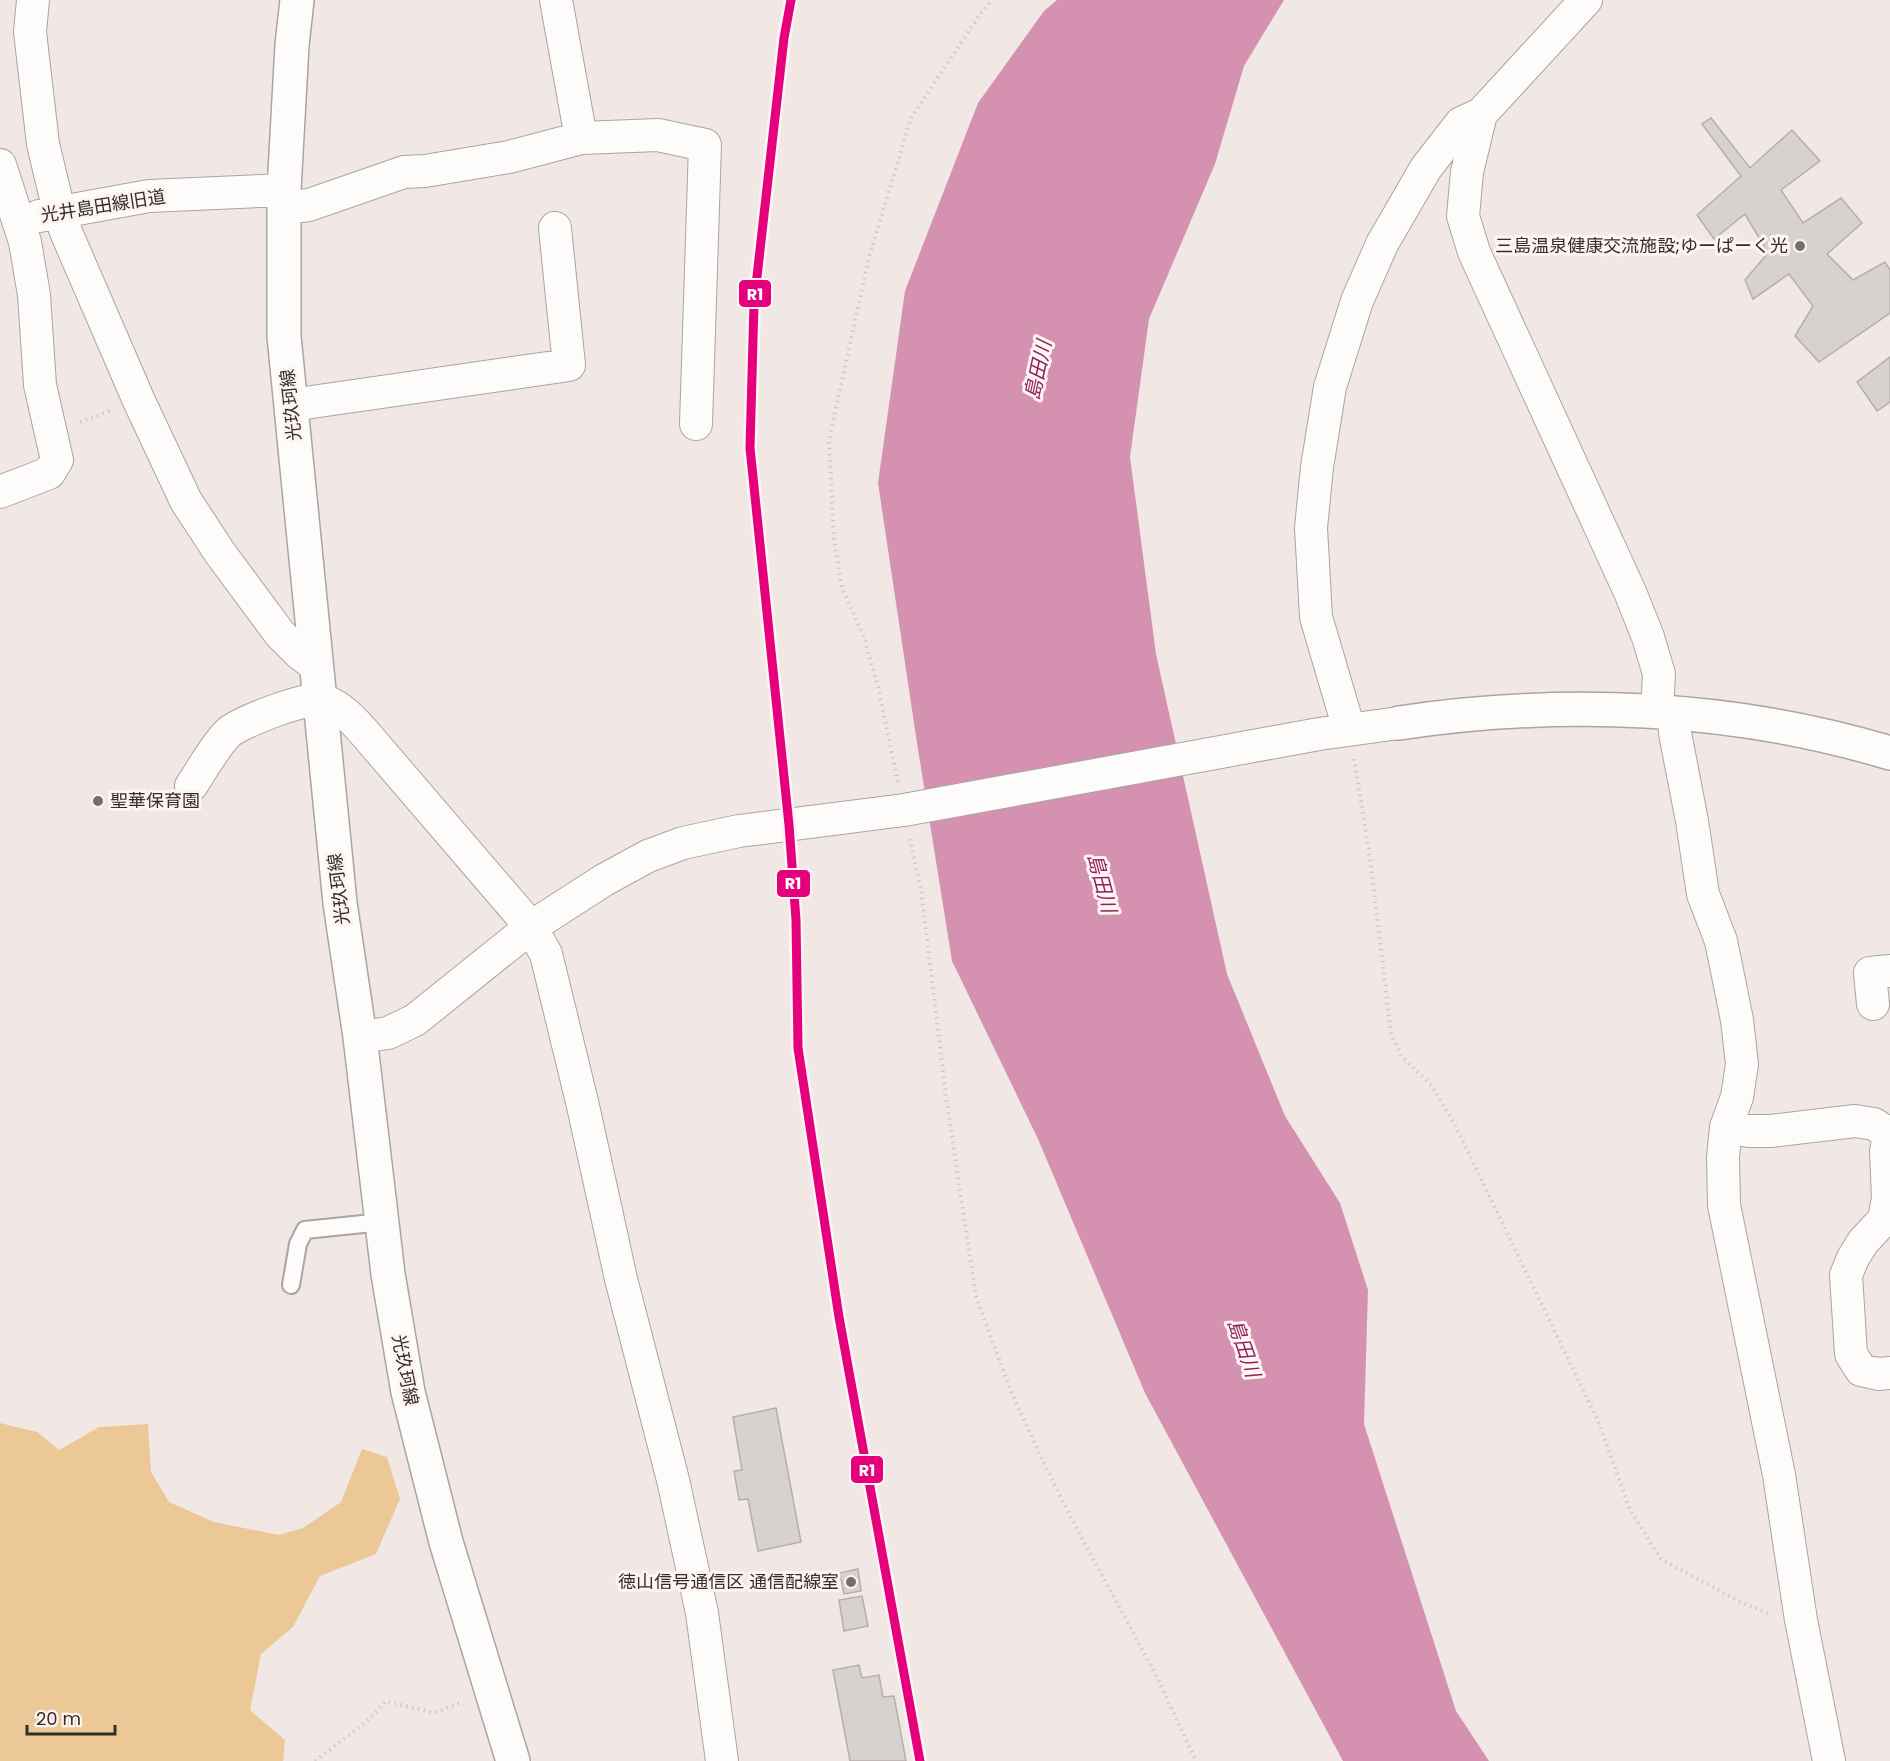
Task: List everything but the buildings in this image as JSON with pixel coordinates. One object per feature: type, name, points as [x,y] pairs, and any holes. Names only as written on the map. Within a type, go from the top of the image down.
[{"type":"main road","name":"光玖珂線","points":[[297,0],[292,45],[284,199],[284,336],[340,903],[360,1037],[388,1274],[408,1392],[446,1542],[513,1761]]},
{"type":"main road","points":[[1399,723],[1458,714],[1560,710],[1666,712],[1760,723],[1841,738],[1890,753]]},
{"type":"street","points":[[33,0],[30,32],[41,133],[58,211],[139,400],[186,501],[219,553],[280,634],[316,666]]},
{"type":"street","points":[[556,0],[581,138]]},
{"type":"street","points":[[1334,732],[1316,617],[1311,528],[1317,467],[1330,387],[1357,301],[1382,244],[1426,168],[1461,123],[1481,114],[1586,0]]},
{"type":"street","points":[[1481,114],[1467,172],[1462,216],[1474,252],[1630,592],[1648,637],[1659,674],[1666,712],[1675,733],[1703,894],[1721,941],[1737,1020],[1742,1064],[1737,1097],[1726,1127],[1723,1157],[1724,1205],[1779,1475],[1801,1620],[1829,1761]]},
{"type":"street","name":"光井島田線旧道","points":[[0,165],[18,221],[58,211],[149,196],[284,199],[309,205],[404,172],[509,158],[581,138],[658,135],[705,145],[696,424]]},
{"type":"street","points":[[0,492],[50,473],[57,460],[40,386],[34,295],[18,221]]},
{"type":"street","points":[[291,405],[569,365],[555,228]]},
{"type":"street","points":[[191,786],[228,733],[245,722],[280,709],[320,699],[342,710],[362,730],[531,927],[546,954],[583,1106],[621,1279],[673,1480],[702,1613],[722,1761]]},
{"type":"street","points":[[360,1037],[387,1033],[415,1020],[531,927],[604,880],[648,856],[683,843],[739,831],[904,810],[1334,732],[1399,723]]},
{"type":"street","points":[[1873,1004],[1870,973],[1890,971]]},
{"type":"street","points":[[1726,1127],[1749,1131],[1771,1131],[1855,1120],[1874,1124],[1889,1133],[1886,1151],[1888,1198],[1884,1219],[1863,1242],[1846,1275],[1851,1354],[1862,1370],[1878,1374],[1890,1373]]},
{"type":"lane","points":[[291,1285],[298,1244],[305,1230],[382,1222]]},
{"type":"path","points":[[992,0],[981,12],[910,118],[869,257],[829,440],[834,538],[842,588],[864,637],[878,687],[921,890],[946,1097],[976,1297],[1011,1391],[1040,1455],[1071,1518],[1155,1673],[1196,1761]]},
{"type":"path","points":[[51,433],[139,400]]},
{"type":"path","points":[[1334,732],[1370,850],[1391,1034],[1402,1057],[1432,1086],[1456,1127],[1599,1423],[1630,1510],[1661,1559],[1742,1603],[1781,1617],[1801,1620]]},
{"type":"path","points":[[315,1761],[366,1722],[386,1701],[434,1713],[491,1690]]},
{"type":"shaded area","points":[[0,1423],[37,1432],[59,1450],[99,1427],[148,1424],[151,1472],[169,1502],[214,1522],[279,1535],[303,1528],[341,1502],[362,1449],[387,1457],[400,1499],[376,1554],[320,1576],[293,1627],[261,1654],[250,1710],[285,1740],[283,1761],[0,1761]]},
{"type":"water","name":"島田川","points":[[1057,0],[1284,0],[1244,66],[1215,164],[1149,319],[1130,457],[1156,654],[1227,974],[1285,1116],[1340,1203],[1368,1290],[1364,1424],[1456,1711],[1489,1761],[1343,1761],[1145,1393],[1038,1139],[952,961],[878,483],[905,291],[978,103],[1044,11]]},
{"type":"transit line","name":"R1","points":[[791,0],[784,38],[754,303],[750,448],[789,825],[796,920],[798,1048],[839,1317],[920,1761]]},
{"type":"place","name":"三島温泉健康交流施設;ゆーぱーく光","points":[[1800,246]]},
{"type":"place","name":"聖華保育園","points":[[98,801]]},
{"type":"place","name":"徳山信号通信区 通信配線室","points":[[851,1582]]}]
